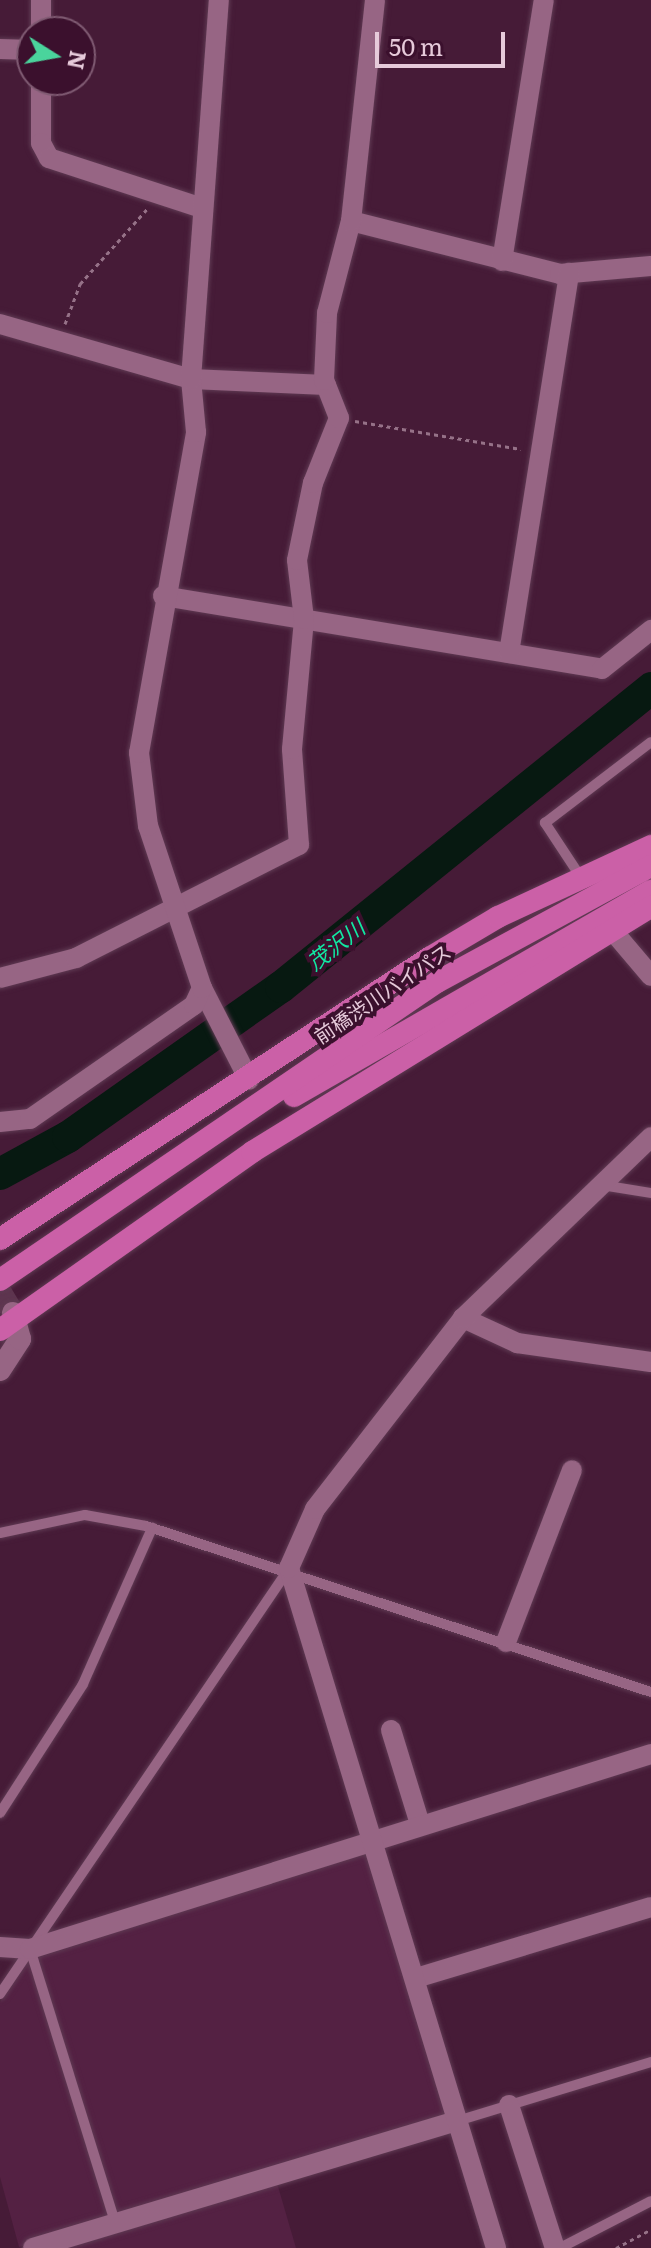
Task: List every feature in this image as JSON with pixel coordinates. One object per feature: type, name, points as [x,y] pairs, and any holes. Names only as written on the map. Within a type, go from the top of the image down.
[{"type":"highway","points":[[0,1239],[249,1080],[429,958],[580,876],[651,846]]},
{"type":"highway","name":"前橋渋川バイパス","points":[[0,1280],[437,982],[651,866]]},
{"type":"highway","name":"前橋渋川バイパス","points":[[151,1179],[651,891]]},
{"type":"highway","points":[[10,1321],[252,1152],[651,907]]},
{"type":"street","points":[[219,0],[191,379],[196,432],[163,596],[139,753],[148,826],[179,908],[202,988],[249,1080]]},
{"type":"street","points":[[0,978],[76,958],[299,845],[292,749],[304,619],[297,560],[313,483],[339,418],[326,385],[327,313],[351,221],[375,0]]},
{"type":"street","points":[[502,261],[544,0]]},
{"type":"street","points":[[41,96],[41,143],[49,158],[202,208]]},
{"type":"street","points":[[351,221],[502,261],[569,273],[651,266]]},
{"type":"street","points":[[509,653],[569,273]]},
{"type":"street","points":[[0,324],[59,337],[191,379],[326,385]]},
{"type":"street","points":[[163,596],[602,669],[651,630]]},
{"type":"street","points":[[612,930],[651,976]]},
{"type":"street","points":[[0,1122],[30,1119],[194,1005],[202,988]]},
{"type":"street","points":[[496,2248],[289,1568],[315,1509],[463,1318],[651,1137]]},
{"type":"street","points":[[463,1318],[517,1343],[651,1362]]},
{"type":"street","points":[[0,1370],[20,1339],[10,1321]]},
{"type":"street","points":[[506,1642],[572,1470]]},
{"type":"street","points":[[391,1730],[420,1824]]},
{"type":"street","points":[[0,1947],[30,1949],[420,1824],[651,1754]]},
{"type":"street","points":[[416,1978],[651,1907]]},
{"type":"street","points":[[509,2105],[558,2248]]},
{"type":"street","points":[[33,2248],[457,2121]]},
{"type":"lane","points":[[580,876],[545,823],[651,742]]},
{"type":"lane","points":[[600,1183],[651,1193]]},
{"type":"lane","points":[[0,1533],[85,1515],[152,1528],[289,1568],[651,1692]]},
{"type":"lane","points":[[0,1813],[83,1684],[152,1528]]},
{"type":"lane","points":[[0,1994],[289,1568]]},
{"type":"lane","points":[[30,1949],[116,2225]]},
{"type":"lane","points":[[457,2121],[651,2062]]},
{"type":"lane","points":[[558,2248],[651,2201]]},
{"type":"path","points":[[59,337],[80,284],[140,223],[155,194]]},
{"type":"path","points":[[339,418],[541,452]]},
{"type":"path","points":[[616,2248],[651,2229]]},
{"type":"shaded area","points":[[360,1853],[373,1859],[449,2114],[19,2247],[0,2177],[0,2002],[27,1961]]},
{"type":"shaded area","points":[[277,2183],[296,2248],[61,2248]]},
{"type":"waterway","name":"茂沢川","points":[[0,1174],[68,1137],[281,987],[651,688]]},
{"type":"tunnel","points":[[0,1291],[13,1313]]}]
